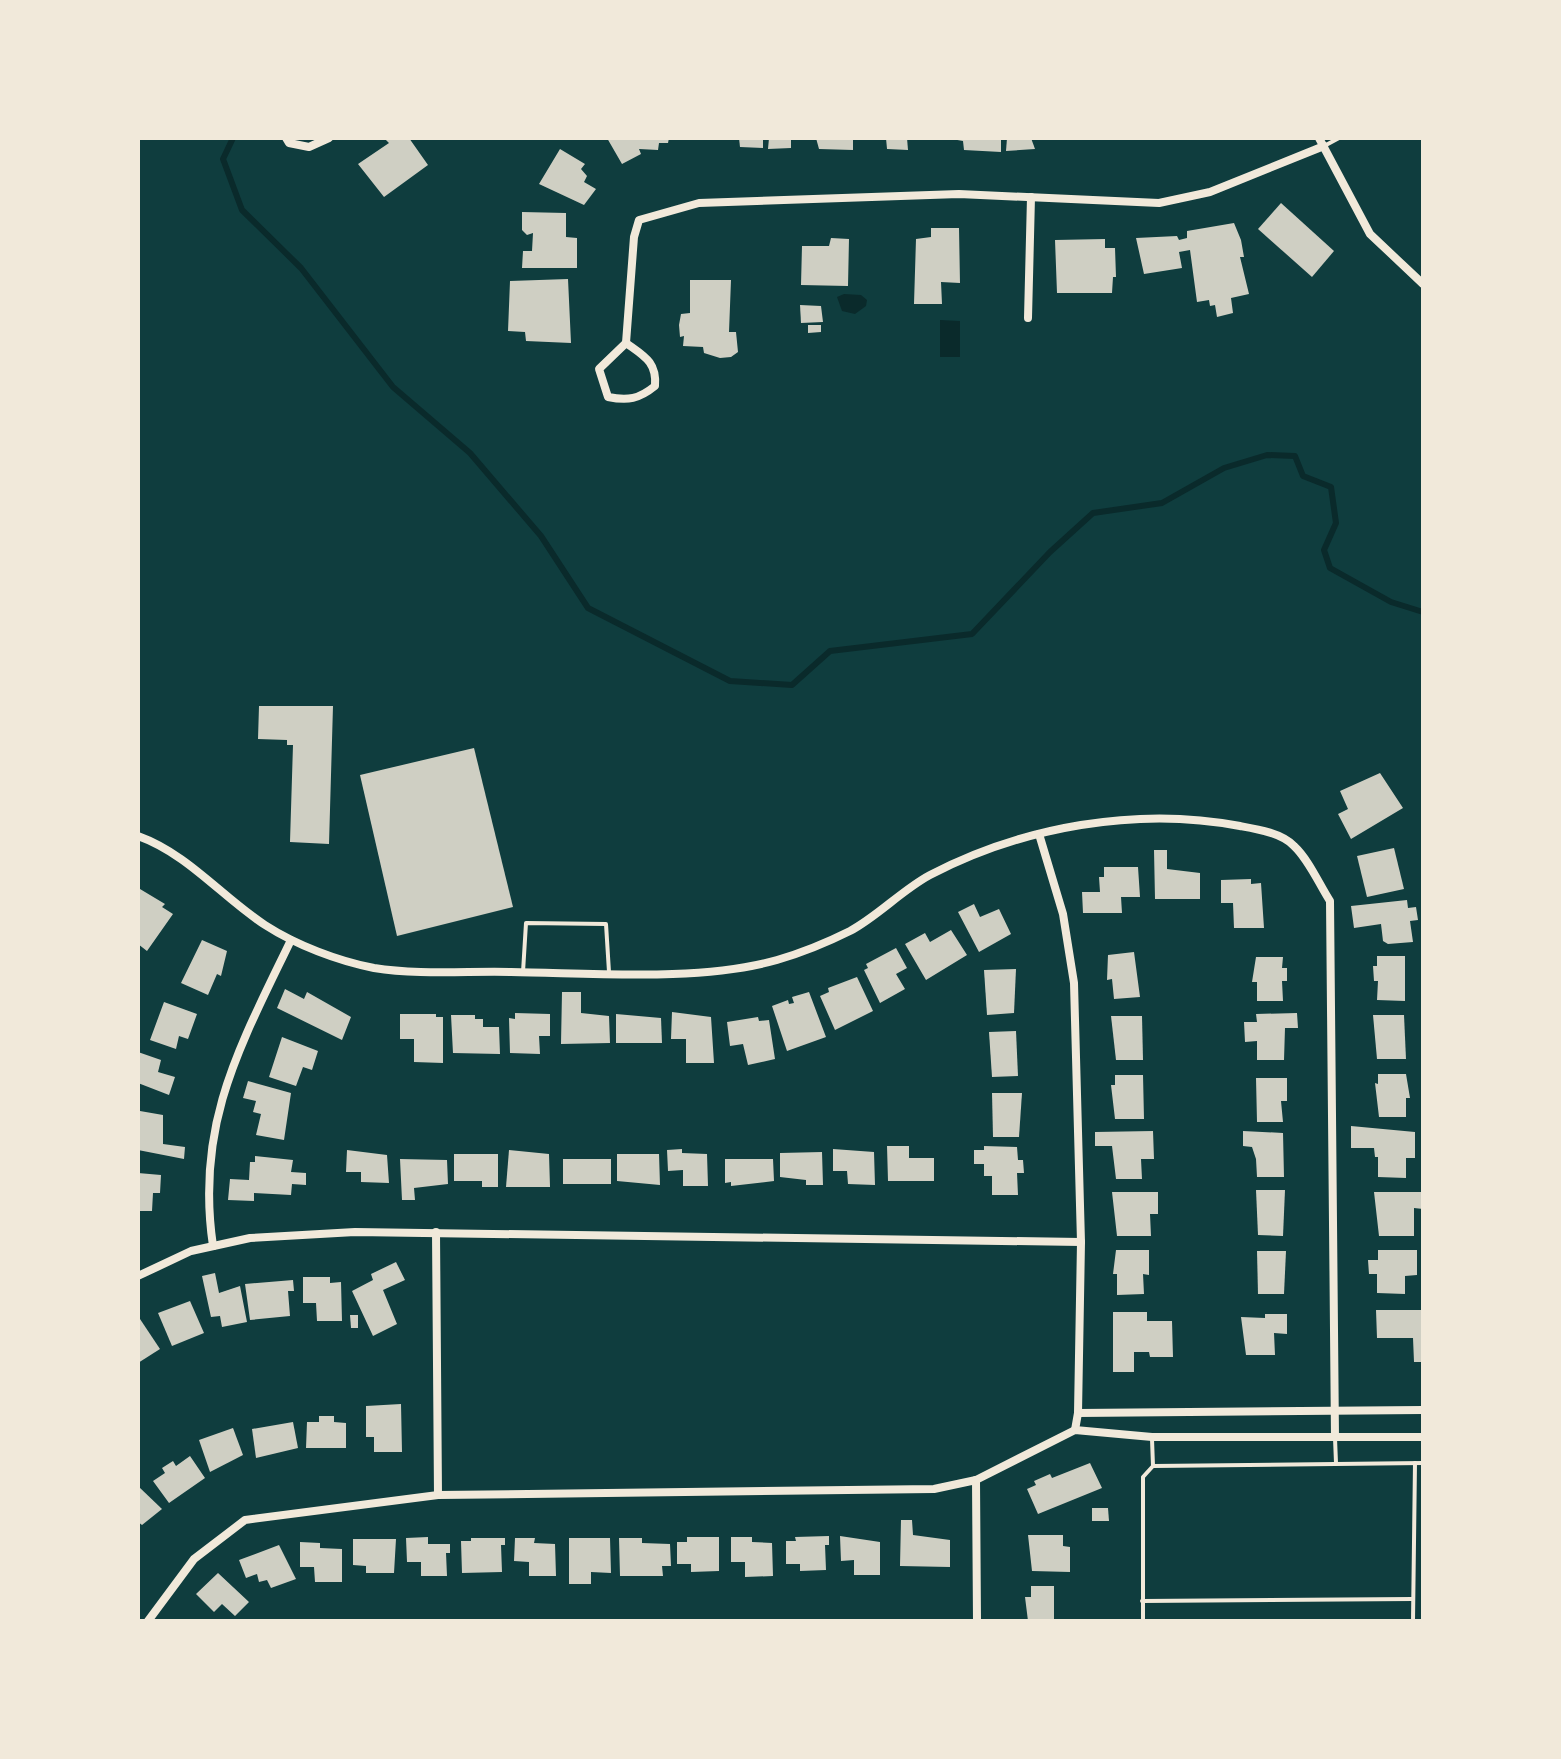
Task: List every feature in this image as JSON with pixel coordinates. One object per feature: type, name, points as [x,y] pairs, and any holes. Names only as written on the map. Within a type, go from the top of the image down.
[{"type":"street","points":[[286,138],[289,143],[309,147],[329,138]]},
{"type":"street","points":[[626,343],[648,358],[656,371],[655,386],[644,395],[628,400],[608,397],[600,382],[599,369],[626,343],[634,237],[639,220],[699,203],[959,194],[1159,203],[1210,192],[1321,142],[1370,234],[1423,284]]},
{"type":"street","points":[[1028,318],[1031,197]]},
{"type":"street","points":[[138,836],[163,845],[263,924],[291,940],[373,968],[523,972],[715,971],[781,959],[850,931],[927,877],[976,854],[1039,834],[1162,818],[1223,823],[1265,831],[1294,844],[1330,901],[1335,1437]]},
{"type":"street","points":[[1039,834],[1063,914],[1074,983],[1081,1242],[1078,1413],[1075,1430]]},
{"type":"street","points":[[213,1246],[209,1214],[212,1137],[232,1062],[291,940]]},
{"type":"street","points":[[138,1276],[191,1251],[250,1238],[355,1232],[1081,1242]]},
{"type":"street","points":[[436,1232],[438,1495]]},
{"type":"street","points":[[1078,1413],[1423,1410]]},
{"type":"street","points":[[148,1621],[194,1559],[245,1520],[438,1495],[934,1489],[976,1480],[1075,1430],[1152,1437],[1423,1437]]},
{"type":"street","points":[[976,1480],[977,1621]]},
{"type":"lane","points":[[1321,142],[1339,138]]},
{"type":"lane","points":[[523,972],[526,923],[606,924],[609,972]]},
{"type":"lane","points":[[1143,1621],[1143,1477],[1153,1466],[1152,1437]]},
{"type":"lane","points":[[1335,1437],[1336,1463]]},
{"type":"lane","points":[[1413,1621],[1415,1463]]},
{"type":"lane","points":[[1153,1466],[1423,1463]]},
{"type":"lane","points":[[1142,1601],[1413,1599]]},
{"type":"water","points":[[844,294],[861,295],[867,300],[866,306],[855,314],[842,311],[837,297]]},
{"type":"water","points":[[940,320],[960,321],[960,357],[940,357]]},
{"type":"building","points":[[384,138],[409,138],[428,165],[384,197],[358,164],[389,143]]},
{"type":"building","points":[[607,138],[669,138],[668,143],[659,143],[658,150],[639,149],[641,154],[622,164]]},
{"type":"building","points":[[739,138],[763,138],[763,148],[740,147]]},
{"type":"building","points":[[769,138],[791,138],[791,148],[768,149]]},
{"type":"building","points":[[816,138],[853,138],[853,150],[819,149]]},
{"type":"building","points":[[886,138],[907,138],[908,150],[887,149]]},
{"type":"building","points":[[946,138],[1001,138],[1001,152],[964,150],[963,141]]},
{"type":"building","points":[[1007,138],[1031,138],[1035,149],[1006,151]]},
{"type":"building","points":[[560,149],[585,164],[581,169],[587,176],[584,182],[596,189],[584,205],[539,184]]},
{"type":"building","points":[[1281,203],[1334,251],[1312,277],[1258,229]]},
{"type":"building","points":[[522,212],[566,213],[566,237],[577,238],[577,268],[522,268],[523,251],[532,251],[533,233],[527,235],[522,230]]},
{"type":"building","points":[[1234,223],[1241,240],[1244,257],[1240,257],[1249,294],[1231,298],[1233,313],[1217,317],[1215,305],[1210,306],[1209,300],[1197,302],[1190,250],[1179,252],[1182,268],[1144,274],[1136,238],[1177,236],[1179,240],[1187,238],[1187,231]]},
{"type":"building","points":[[931,228],[959,228],[960,283],[941,282],[942,304],[914,304],[916,239],[931,237]]},
{"type":"building","points":[[831,238],[849,239],[848,286],[801,285],[802,246],[829,246]]},
{"type":"building","points":[[1105,239],[1105,248],[1115,248],[1116,277],[1113,277],[1112,293],[1057,293],[1055,240]]},
{"type":"building","points":[[568,279],[571,343],[526,341],[525,332],[508,331],[510,281]]},
{"type":"building","points":[[690,280],[731,280],[729,332],[736,332],[738,352],[731,357],[720,358],[704,353],[703,347],[683,346],[684,336],[680,337],[679,325],[681,314],[690,313]]},
{"type":"building","points":[[800,305],[821,306],[823,322],[801,323]]},
{"type":"building","points":[[808,325],[821,325],[821,332],[808,333]]},
{"type":"building","points":[[259,706],[333,706],[329,844],[290,842],[293,745],[287,745],[287,740],[258,739]]},
{"type":"building","points":[[474,748],[513,907],[397,936],[360,775]]},
{"type":"building","points":[[1380,773],[1403,808],[1351,839],[1338,814],[1348,809],[1340,791]]},
{"type":"building","points":[[1394,848],[1404,889],[1367,897],[1357,856]]},
{"type":"building","points":[[1154,850],[1167,850],[1167,869],[1200,873],[1200,899],[1155,899]]},
{"type":"building","points":[[1104,867],[1138,867],[1140,897],[1121,897],[1122,913],[1083,913],[1082,892],[1100,892],[1099,877],[1104,877]]},
{"type":"building","points":[[1251,879],[1251,884],[1261,883],[1264,928],[1234,928],[1233,903],[1221,903],[1221,880]]},
{"type":"building","points":[[140,889],[165,904],[162,907],[173,914],[147,951],[138,944]]},
{"type":"building","points":[[1407,900],[1408,908],[1416,907],[1418,920],[1410,921],[1413,942],[1388,944],[1383,941],[1381,924],[1354,928],[1351,906]]},
{"type":"building","points":[[974,904],[980,917],[999,909],[1011,934],[979,952],[958,912]]},
{"type":"building","points":[[951,930],[967,955],[926,980],[905,944],[925,933],[930,942]]},
{"type":"building","points":[[202,940],[227,951],[221,976],[217,974],[208,995],[181,983]]},
{"type":"building","points":[[896,948],[907,968],[896,974],[905,989],[880,1003],[864,970],[868,968],[866,964]]},
{"type":"building","points":[[1134,952],[1140,997],[1114,999],[1112,979],[1107,980],[1108,955]]},
{"type":"building","points":[[1377,956],[1405,956],[1405,1001],[1377,1000],[1378,981],[1374,981],[1373,966],[1377,966]]},
{"type":"building","points":[[1256,957],[1283,957],[1282,968],[1287,968],[1287,981],[1282,981],[1283,1001],[1257,1001],[1257,982],[1252,982]]},
{"type":"building","points":[[1016,969],[1014,1013],[987,1015],[984,970]]},
{"type":"building","points":[[857,977],[873,1011],[835,1030],[820,996],[829,992],[828,988]]},
{"type":"building","points":[[285,989],[304,999],[307,992],[351,1017],[342,1040],[277,1008]]},
{"type":"building","points":[[562,992],[581,992],[581,1013],[609,1016],[610,1043],[561,1044]]},
{"type":"building","points":[[809,992],[826,1037],[787,1051],[772,1006],[788,1000],[789,1004],[794,1003],[792,997]]},
{"type":"building","points":[[164,1002],[197,1014],[188,1039],[179,1036],[176,1049],[150,1040]]},
{"type":"building","points":[[672,1012],[711,1017],[714,1063],[686,1063],[686,1039],[671,1039]]},
{"type":"building","points":[[515,1013],[550,1014],[550,1036],[539,1036],[540,1054],[510,1053],[509,1018],[515,1019]]},
{"type":"building","points":[[1297,1013],[1298,1028],[1285,1028],[1284,1060],[1257,1060],[1257,1041],[1245,1042],[1244,1022],[1257,1022],[1256,1014]]},
{"type":"building","points":[[400,1014],[436,1014],[436,1017],[443,1017],[443,1063],[414,1062],[414,1039],[400,1039]]},
{"type":"building","points":[[616,1014],[661,1018],[662,1043],[616,1043]]},
{"type":"building","points":[[451,1015],[475,1015],[475,1019],[483,1019],[483,1027],[499,1027],[500,1054],[453,1053]]},
{"type":"building","points":[[1373,1015],[1404,1015],[1406,1059],[1377,1059]]},
{"type":"building","points":[[1111,1016],[1142,1016],[1143,1060],[1116,1060]]},
{"type":"building","points":[[758,1017],[759,1021],[769,1020],[775,1059],[748,1065],[743,1044],[730,1046],[727,1022]]},
{"type":"building","points":[[1016,1031],[1018,1076],[992,1077],[989,1032]]},
{"type":"building","points":[[282,1037],[318,1051],[312,1070],[303,1067],[296,1086],[269,1077]]},
{"type":"building","points":[[138,1052],[161,1060],[158,1072],[175,1077],[169,1095],[138,1083]]},
{"type":"building","points":[[1378,1074],[1406,1074],[1410,1098],[1406,1098],[1406,1117],[1379,1117],[1375,1083],[1378,1084]]},
{"type":"building","points":[[1115,1075],[1143,1075],[1144,1119],[1115,1119],[1111,1085],[1115,1085]]},
{"type":"building","points":[[1256,1078],[1287,1078],[1287,1101],[1281,1101],[1283,1122],[1257,1122]]},
{"type":"building","points":[[248,1081],[291,1093],[284,1140],[256,1135],[261,1114],[253,1112],[256,1101],[243,1098]]},
{"type":"building","points":[[992,1093],[1022,1093],[1019,1137],[993,1137]]},
{"type":"building","points":[[140,1111],[163,1115],[163,1144],[185,1147],[184,1159],[138,1150]]},
{"type":"building","points":[[1351,1126],[1415,1132],[1415,1158],[1406,1158],[1406,1178],[1378,1177],[1378,1157],[1375,1157],[1374,1148],[1351,1148]]},
{"type":"building","points":[[1153,1131],[1154,1159],[1141,1159],[1142,1179],[1116,1179],[1112,1146],[1095,1146],[1095,1132]]},
{"type":"building","points":[[1243,1131],[1283,1133],[1284,1177],[1257,1177],[1252,1147],[1243,1146]]},
{"type":"building","points":[[887,1146],[909,1146],[909,1158],[934,1158],[934,1181],[888,1181]]},
{"type":"building","points":[[984,1146],[1017,1147],[1018,1160],[1023,1160],[1024,1173],[1017,1173],[1018,1195],[992,1195],[992,1176],[984,1176],[984,1164],[974,1164],[974,1150],[984,1150]]},
{"type":"building","points":[[682,1149],[682,1153],[707,1154],[708,1186],[683,1186],[683,1170],[668,1171],[667,1150]]},
{"type":"building","points":[[833,1149],[874,1152],[875,1185],[848,1184],[847,1171],[833,1171]]},
{"type":"building","points":[[347,1150],[387,1155],[389,1183],[361,1182],[361,1172],[346,1172]]},
{"type":"building","points":[[509,1150],[549,1154],[550,1187],[506,1187]]},
{"type":"building","points":[[822,1152],[823,1185],[806,1185],[806,1180],[780,1177],[780,1153]]},
{"type":"building","points":[[454,1154],[498,1154],[498,1187],[482,1187],[482,1181],[454,1181]]},
{"type":"building","points":[[617,1154],[659,1154],[660,1185],[617,1181]]},
{"type":"building","points":[[255,1156],[293,1160],[291,1172],[306,1173],[306,1185],[292,1184],[291,1195],[254,1193],[254,1201],[228,1200],[230,1179],[249,1180],[250,1162],[255,1162]]},
{"type":"building","points":[[400,1159],[447,1160],[448,1184],[414,1188],[415,1200],[402,1200]]},
{"type":"building","points":[[563,1159],[611,1159],[611,1184],[563,1184]]},
{"type":"building","points":[[725,1159],[773,1159],[774,1181],[731,1186],[731,1182],[725,1183]]},
{"type":"building","points":[[138,1173],[161,1175],[160,1193],[153,1193],[152,1211],[138,1211]]},
{"type":"building","points":[[1256,1190],[1285,1190],[1283,1236],[1258,1235]]},
{"type":"building","points":[[1112,1192],[1158,1192],[1158,1214],[1150,1214],[1151,1236],[1117,1236]]},
{"type":"building","points":[[1374,1192],[1423,1192],[1423,1209],[1414,1208],[1414,1236],[1379,1236]]},
{"type":"building","points":[[1116,1250],[1149,1250],[1149,1275],[1143,1274],[1144,1294],[1117,1295],[1117,1274],[1113,1274]]},
{"type":"building","points":[[1378,1250],[1417,1250],[1417,1275],[1405,1276],[1405,1294],[1377,1293],[1377,1274],[1369,1274],[1368,1260],[1378,1260]]},
{"type":"building","points":[[1257,1251],[1286,1251],[1284,1294],[1258,1294]]},
{"type":"building","points":[[396,1262],[405,1280],[383,1290],[397,1324],[373,1336],[352,1291],[373,1280],[371,1274]]},
{"type":"building","points":[[215,1273],[219,1293],[240,1286],[247,1322],[222,1327],[220,1316],[211,1317],[202,1276]]},
{"type":"building","points":[[303,1277],[330,1277],[330,1283],[341,1282],[342,1321],[317,1321],[316,1303],[303,1303]]},
{"type":"building","points":[[293,1280],[294,1291],[288,1291],[290,1316],[250,1320],[245,1284]]},
{"type":"building","points":[[190,1301],[204,1333],[172,1346],[158,1313]]},
{"type":"building","points":[[1376,1310],[1423,1310],[1423,1362],[1414,1362],[1413,1338],[1377,1338]]},
{"type":"building","points":[[1113,1312],[1147,1312],[1147,1321],[1172,1321],[1173,1357],[1150,1357],[1149,1352],[1134,1352],[1134,1372],[1113,1372]]},
{"type":"building","points":[[1265,1314],[1287,1314],[1287,1334],[1274,1333],[1275,1355],[1246,1355],[1241,1317],[1265,1318]]},
{"type":"building","points":[[350,1315],[358,1315],[358,1328],[351,1328]]},
{"type":"building","points":[[138,1316],[160,1349],[138,1363]]},
{"type":"building","points":[[401,1404],[402,1452],[374,1452],[374,1437],[366,1437],[366,1406]]},
{"type":"building","points":[[319,1416],[334,1416],[334,1422],[346,1423],[346,1448],[306,1448],[307,1422],[319,1422]]},
{"type":"building","points":[[293,1422],[298,1448],[256,1458],[252,1429]]},
{"type":"building","points":[[233,1428],[243,1455],[210,1472],[199,1440]]},
{"type":"building","points":[[190,1456],[205,1478],[169,1503],[153,1481],[165,1473],[162,1468],[173,1461],[176,1466]]},
{"type":"building","points":[[1090,1463],[1102,1488],[1038,1514],[1027,1489],[1036,1485],[1034,1481],[1050,1474],[1052,1478]]},
{"type":"building","points":[[138,1486],[162,1509],[142,1525],[138,1522]]},
{"type":"building","points":[[1092,1508],[1108,1508],[1109,1521],[1092,1521]]},
{"type":"building","points":[[901,1520],[912,1520],[913,1535],[950,1540],[950,1567],[900,1566]]},
{"type":"building","points":[[1028,1535],[1063,1535],[1063,1546],[1070,1547],[1070,1572],[1032,1571]]},
{"type":"building","points":[[829,1536],[829,1545],[825,1545],[826,1570],[800,1571],[800,1564],[786,1564],[786,1541],[796,1541],[795,1537]]},
{"type":"building","points":[[840,1536],[880,1542],[880,1575],[854,1575],[854,1560],[841,1561]]},
{"type":"building","points":[[428,1537],[428,1544],[450,1544],[450,1553],[446,1553],[447,1576],[421,1576],[421,1562],[407,1562],[406,1538]]},
{"type":"building","points":[[687,1537],[719,1537],[719,1571],[691,1572],[691,1564],[677,1564],[677,1542],[687,1542]]},
{"type":"building","points":[[731,1537],[752,1537],[752,1542],[772,1543],[773,1576],[745,1577],[745,1562],[731,1562]]},
{"type":"building","points":[[471,1538],[505,1538],[505,1545],[501,1545],[502,1572],[462,1573],[461,1541],[471,1541]]},
{"type":"building","points":[[515,1538],[535,1538],[534,1543],[555,1544],[556,1576],[529,1576],[529,1562],[514,1561]]},
{"type":"building","points":[[569,1538],[610,1538],[611,1573],[591,1572],[591,1584],[569,1584]]},
{"type":"building","points":[[619,1538],[642,1538],[642,1543],[670,1544],[671,1566],[662,1566],[663,1576],[620,1576]]},
{"type":"building","points":[[353,1539],[396,1539],[394,1573],[366,1573],[366,1566],[353,1565]]},
{"type":"building","points":[[300,1542],[320,1543],[320,1548],[342,1549],[342,1582],[315,1582],[314,1567],[300,1567]]},
{"type":"building","points":[[279,1545],[296,1579],[271,1588],[267,1580],[259,1582],[257,1574],[246,1578],[239,1560]]},
{"type":"building","points":[[218,1573],[249,1602],[235,1616],[222,1604],[214,1612],[196,1594]]},
{"type":"building","points":[[1031,1586],[1054,1586],[1054,1621],[1028,1621],[1025,1597],[1031,1597]]},
{"type":"waterway","points":[[233,138],[223,159],[242,210],[301,268],[393,387],[470,453],[541,536],[588,608],[730,681],[792,685],[830,651],[972,634],[1050,552],[1093,513],[1162,503],[1224,468],[1267,455],[1295,456],[1303,476],[1331,487],[1336,523],[1324,550],[1330,568],[1391,602],[1423,612]]}]
